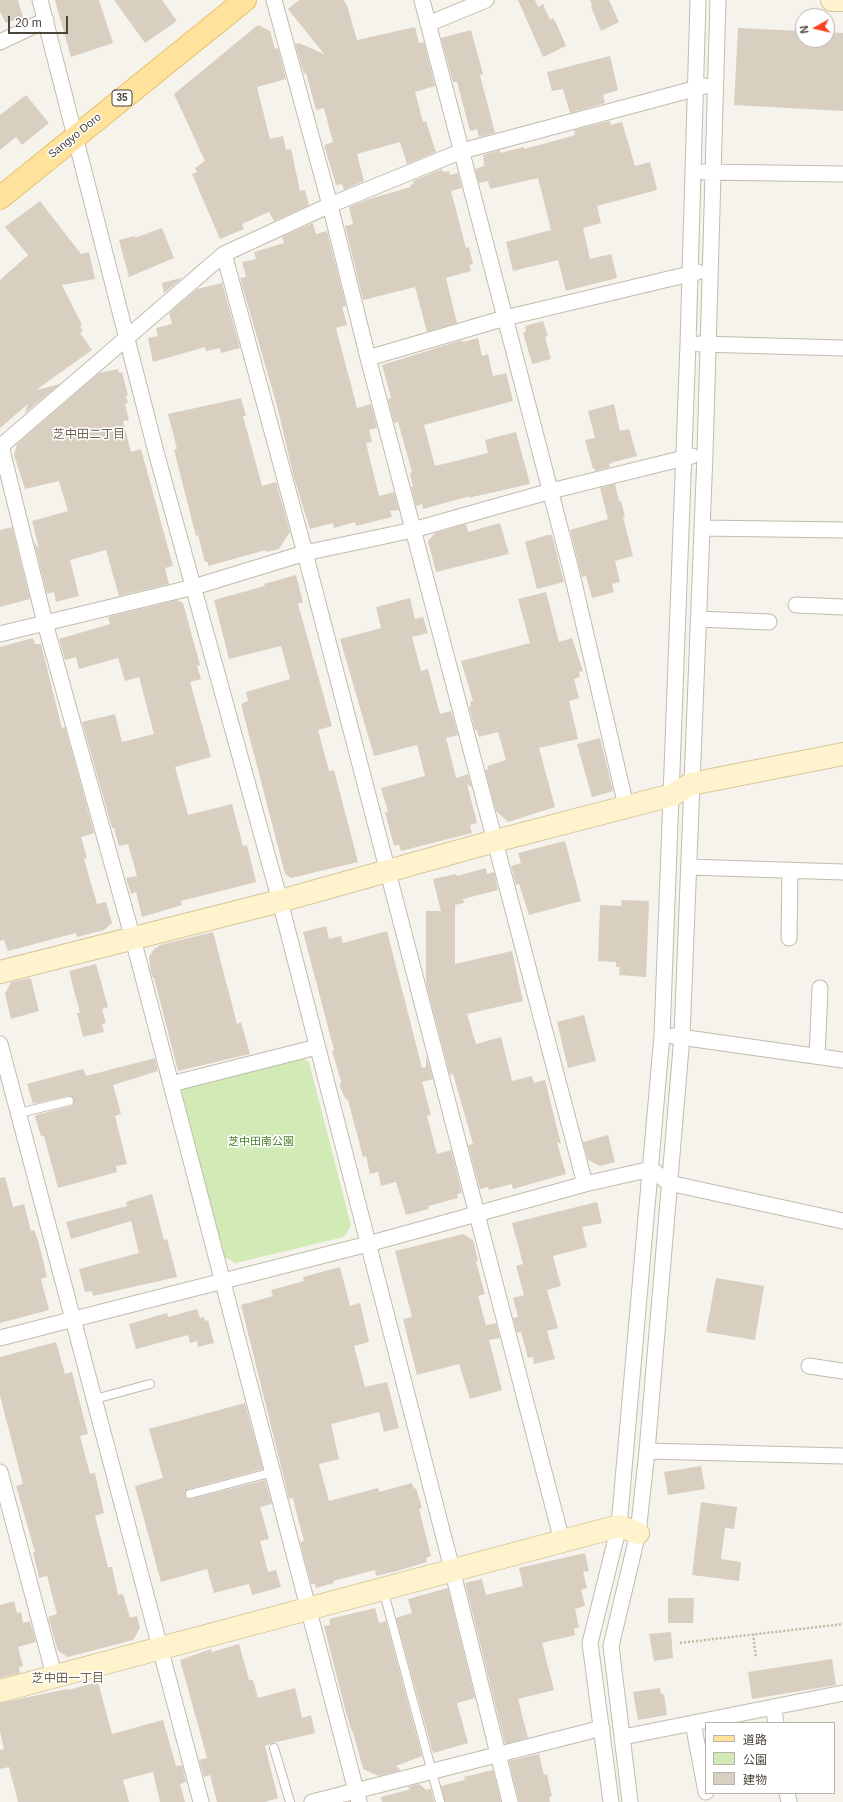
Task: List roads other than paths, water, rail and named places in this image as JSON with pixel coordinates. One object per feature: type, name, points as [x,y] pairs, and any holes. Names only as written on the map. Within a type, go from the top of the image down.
[{"type":"main road","name":"Sangyo Doro","points":[[0,198],[76,135],[245,0]]},
{"type":"street","points":[[40,0],[76,135],[126,338],[280,901],[452,1569],[510,1802]]},
{"type":"street","points":[[274,0],[330,205],[368,358],[585,1184]]},
{"type":"street","points":[[422,0],[572,570],[626,806]]},
{"type":"street","points":[[428,24],[486,0]]},
{"type":"street","points":[[611,1802],[590,1643],[629,1530],[651,1169],[662,1035],[688,344],[698,0]]},
{"type":"street","points":[[630,1802],[612,1646],[629,1530],[647,1451],[682,1036],[705,454],[718,0]]},
{"type":"street","points":[[832,0],[843,0]]},
{"type":"street","points":[[0,42],[46,20]]},
{"type":"street","points":[[357,1796],[171,1084],[45,622],[1,446],[224,254],[330,205],[462,151],[716,83]]},
{"type":"street","points":[[693,171],[843,174]]},
{"type":"street","points":[[224,254],[305,553],[387,871],[478,1213],[562,1541]]},
{"type":"street","points":[[368,358],[505,318],[710,269]]},
{"type":"street","points":[[688,344],[843,348]]},
{"type":"street","points":[[0,634],[194,587],[305,553],[413,530],[551,491],[684,457],[705,454]]},
{"type":"street","points":[[702,528],[843,530]]},
{"type":"street","points":[[796,605],[843,607]]},
{"type":"street","points":[[698,619],[770,622]]},
{"type":"street","points":[[0,972],[280,901],[495,841],[672,795],[691,784],[843,754]]},
{"type":"street","points":[[689,867],[843,872]]},
{"type":"street","points":[[790,870],[790,938]]},
{"type":"street","points":[[817,1056],[820,988]]},
{"type":"street","points":[[662,1035],[682,1036],[843,1060]]},
{"type":"street","points":[[0,1044],[201,1802]]},
{"type":"street","points":[[171,1084],[317,1046]]},
{"type":"street","points":[[0,1338],[368,1244],[585,1184],[651,1169]]},
{"type":"street","points":[[651,1169],[669,1183],[843,1221]]},
{"type":"street","points":[[809,1366],[843,1371]]},
{"type":"street","points":[[647,1451],[843,1456]]},
{"type":"street","points":[[0,1472],[54,1676]]},
{"type":"street","points":[[0,1690],[562,1541],[629,1530]]},
{"type":"street","points":[[623,1737],[843,1693]]},
{"type":"street","points":[[773,1707],[776,1722]]},
{"type":"street","points":[[693,1723],[705,1787]]},
{"type":"street","points":[[312,1802],[357,1796],[431,1771],[602,1728]]},
{"type":"lane","points":[[19,1113],[70,1101]]},
{"type":"lane","points":[[95,1399],[150,1384]]},
{"type":"lane","points":[[190,1494],[273,1472]]},
{"type":"lane","points":[[383,1588],[440,1802]]},
{"type":"lane","points":[[274,1748],[290,1802]]},
{"type":"district","name":"芝中田二丁目","points":[[89,435]]},
{"type":"district","name":"芝中田一丁目","points":[[68,1679]]},
{"type":"park label","name":"芝中田南公園","points":[[261,1142]]}]
